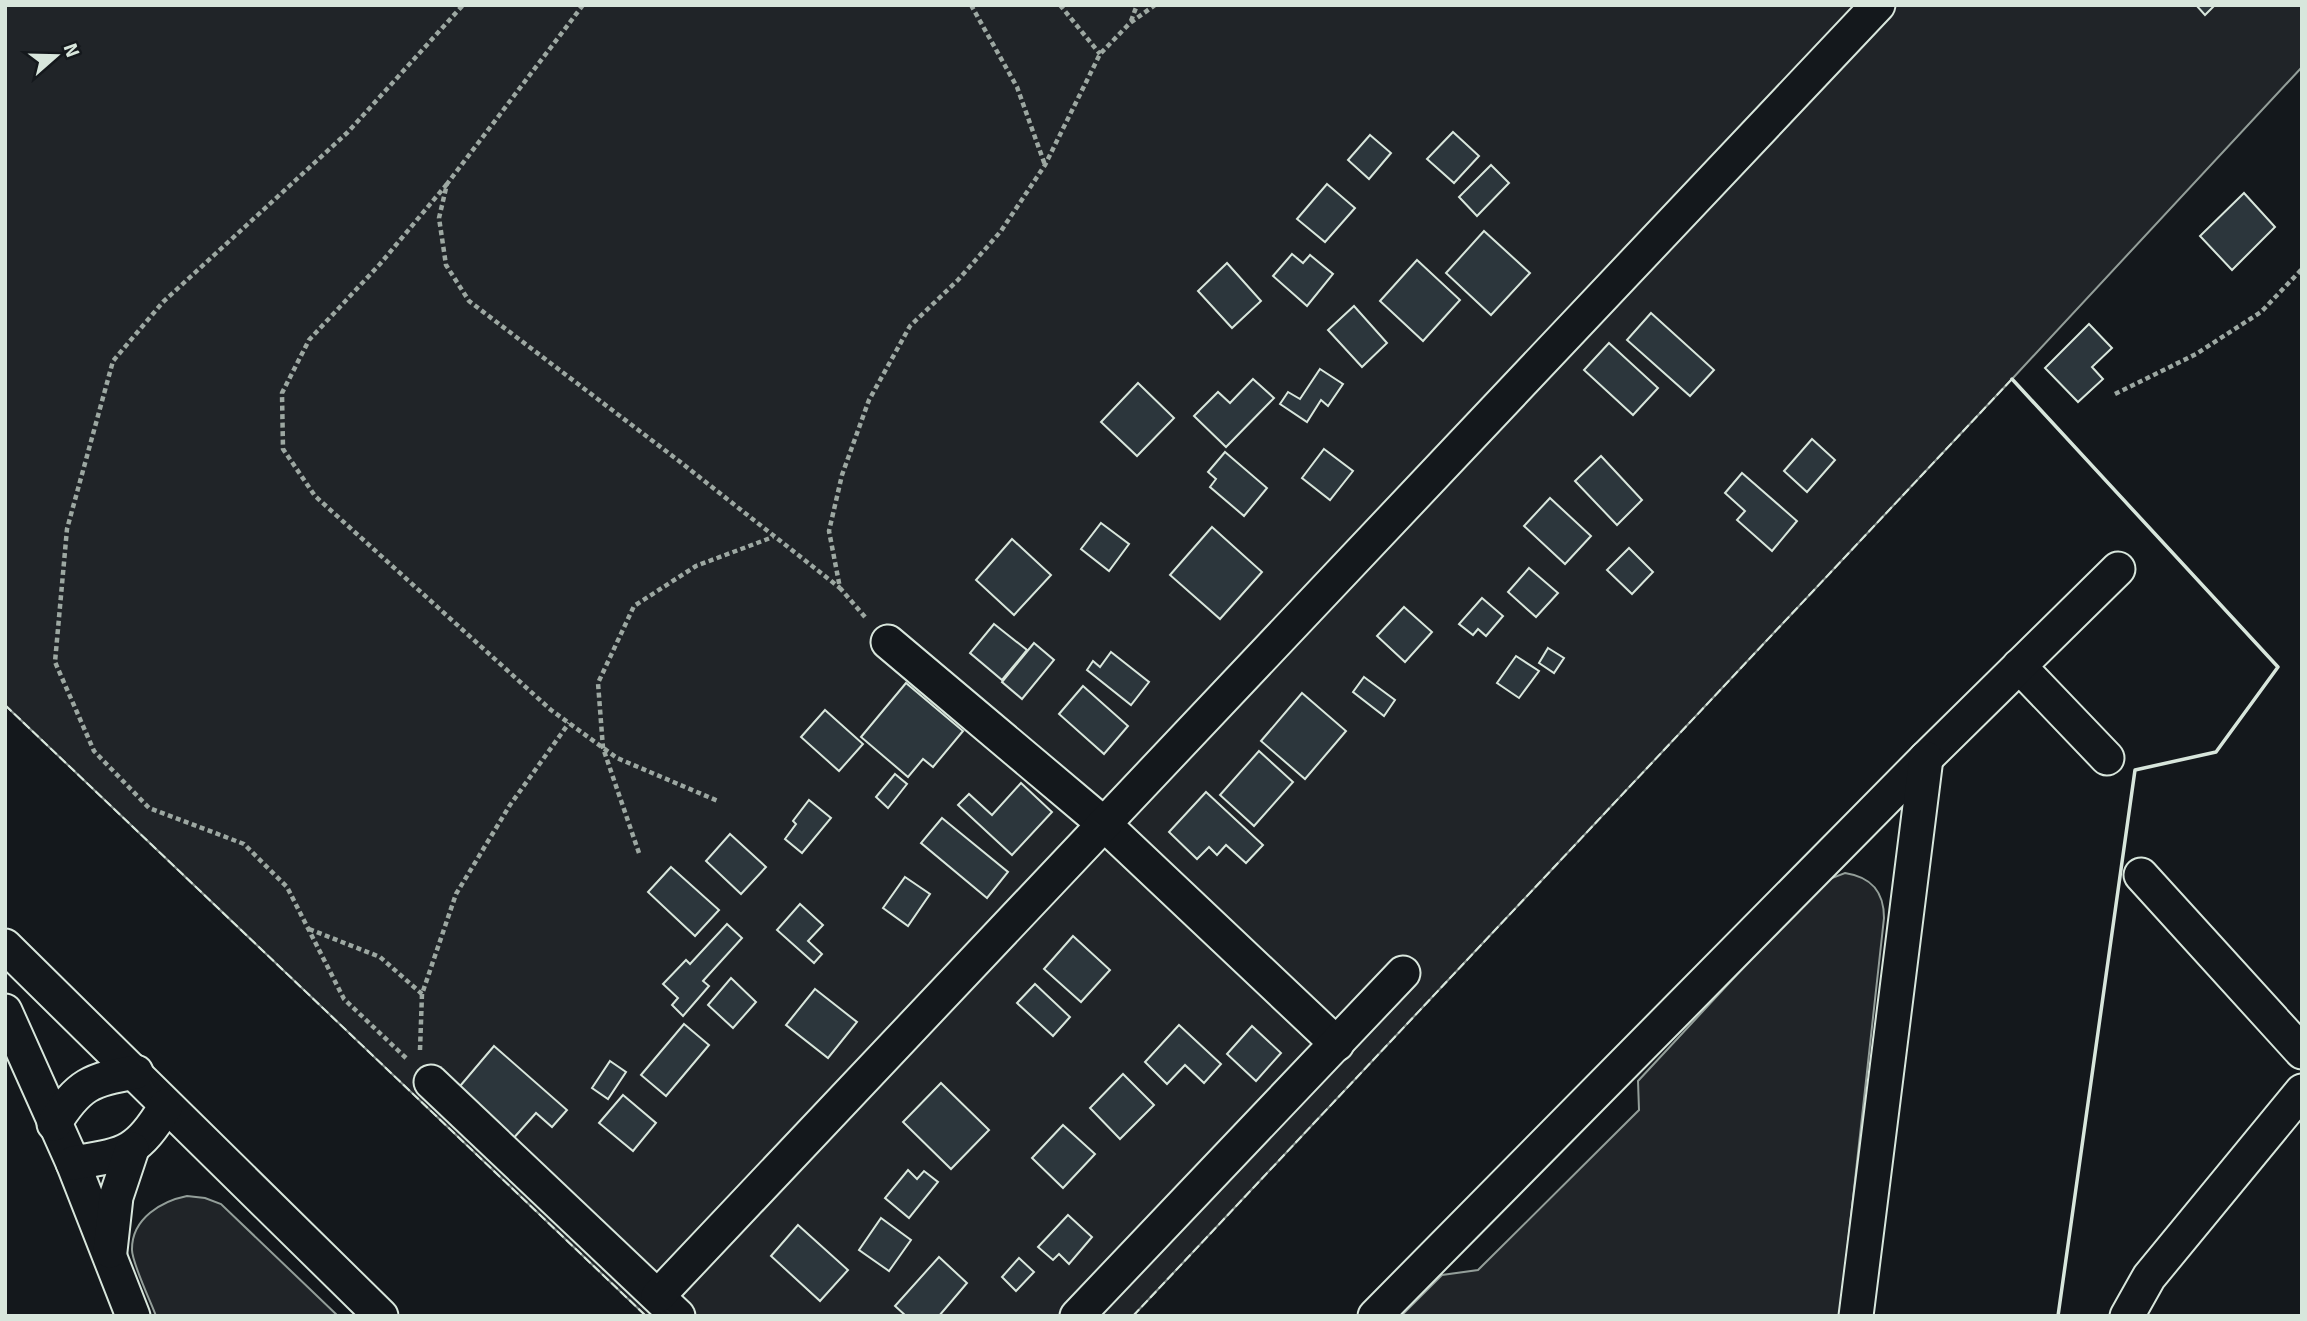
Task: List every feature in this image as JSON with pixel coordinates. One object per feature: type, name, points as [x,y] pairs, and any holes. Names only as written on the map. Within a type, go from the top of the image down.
[{"type":"street","points":[[426,1077],[668,1306],[1104,824],[1878,5]]},
{"type":"street","points":[[1376,1316],[1926,758],[2118,569]]},
{"type":"street","points":[[888,642],[1104,824],[1337,1044]]},
{"type":"street","points":[[2019,666],[2107,758]]},
{"type":"street","points":[[1856,1316],[1926,758]]},
{"type":"street","points":[[2141,875],[2302,1052]]},
{"type":"street","points":[[5,946],[17,974],[136,1072],[166,1106],[381,1316]]},
{"type":"street","points":[[1077,1316],[1403,973]]},
{"type":"street","points":[[5,1011],[73,1163],[134,1316]]},
{"type":"street","points":[[54,1124],[68,1101],[85,1086],[104,1077],[136,1072]]},
{"type":"street","points":[[2127,1316],[2149,1277],[2302,1091]]},
{"type":"street","points":[[73,1163],[109,1157],[132,1149],[149,1133],[166,1106]]},
{"type":"street","points":[[110,1257],[116,1197],[132,1149]]},
{"type":"path","points":[[426,1077],[344,999],[287,887],[244,844],[149,808],[94,751],[55,662],[67,529],[113,361],[163,302],[348,132],[463,5]]},
{"type":"path","points":[[583,5],[447,184],[380,264],[309,340],[282,393],[283,449],[315,496],[551,710],[617,758],[718,801]]},
{"type":"path","points":[[971,5],[1017,87],[1045,165]]},
{"type":"path","points":[[1060,5],[1100,54]]},
{"type":"path","points":[[1130,23],[1137,5]]},
{"type":"path","points":[[840,588],[829,531],[842,475],[869,400],[910,326],[958,280],[1000,231],[1045,165],[1100,54],[1130,23],[1155,5]]},
{"type":"path","points":[[447,184],[439,218],[446,265],[469,301],[840,588],[888,642]]},
{"type":"path","points":[[2115,394],[2196,354],[2261,312],[2302,269]]},
{"type":"path","points":[[639,853],[603,748],[598,682],[635,606],[696,566],[774,537]]},
{"type":"path","points":[[426,1077],[422,994],[456,894],[510,805],[569,723]]},
{"type":"path","points":[[308,929],[380,957],[422,994]]},
{"type":"shaded area","points":[[5,5],[2302,5],[2302,67],[1133,1316],[646,1316],[5,705]]},
{"type":"shaded area","points":[[1845,873],[1862,878],[1874,887],[1882,900],[1884,918],[1840,1316],[1401,1316],[1442,1275],[1478,1270],[1639,1110],[1638,1081],[1824,881]]},
{"type":"shaded area","points":[[187,1196],[205,1198],[221,1204],[338,1316],[156,1316],[135,1263],[133,1238],[137,1228],[150,1213],[168,1202]]},
{"type":"building","points":[[2196,5],[2215,5],[2205,15]]},
{"type":"building","points":[[1453,132],[1479,156],[1454,183],[1427,159]]},
{"type":"building","points":[[1370,135],[1391,153],[1369,179],[1348,160]]},
{"type":"building","points":[[1491,165],[1509,183],[1477,216],[1459,197]]},
{"type":"building","points":[[1327,184],[1355,208],[1325,242],[1297,219]]},
{"type":"building","points":[[2244,193],[2275,227],[2232,270],[2200,236]]},
{"type":"building","points":[[1484,231],[1530,273],[1491,315],[1446,273]]},
{"type":"building","points":[[1292,254],[1303,263],[1310,255],[1333,274],[1307,306],[1273,276]]},
{"type":"building","points":[[1417,260],[1460,300],[1423,341],[1380,301]]},
{"type":"building","points":[[1227,263],[1261,301],[1232,328],[1198,291]]},
{"type":"building","points":[[1354,306],[1387,343],[1362,367],[1328,330]]},
{"type":"building","points":[[1651,313],[1714,370],[1690,396],[1627,340]]},
{"type":"building","points":[[2089,324],[2112,348],[2092,367],[2103,379],[2078,402],[2045,368]]},
{"type":"building","points":[[1609,343],[1658,388],[1633,415],[1584,370]]},
{"type":"building","points":[[1320,369],[1343,384],[1328,406],[1321,400],[1307,422],[1280,404],[1288,392],[1300,399]]},
{"type":"building","points":[[1253,379],[1274,398],[1226,447],[1194,416],[1218,392],[1230,403]]},
{"type":"building","points":[[1138,383],[1174,418],[1137,456],[1101,422]]},
{"type":"building","points":[[1812,439],[1835,460],[1807,492],[1784,471]]},
{"type":"building","points":[[1324,449],[1353,471],[1330,500],[1302,478]]},
{"type":"building","points":[[1225,452],[1267,488],[1244,516],[1210,487],[1216,479],[1208,472]]},
{"type":"building","points":[[1601,456],[1642,500],[1617,525],[1575,481]]},
{"type":"building","points":[[1742,473],[1797,521],[1772,551],[1737,520],[1745,511],[1725,493]]},
{"type":"building","points":[[1550,498],[1591,536],[1565,564],[1524,526]]},
{"type":"building","points":[[1101,523],[1129,544],[1109,571],[1081,549]]},
{"type":"building","points":[[1212,527],[1262,572],[1220,619],[1170,575]]},
{"type":"building","points":[[1012,539],[1051,575],[1014,615],[976,580]]},
{"type":"building","points":[[1629,548],[1653,572],[1632,594],[1607,570]]},
{"type":"building","points":[[1529,568],[1558,593],[1536,617],[1508,592]]},
{"type":"building","points":[[1482,598],[1503,616],[1486,636],[1478,629],[1473,635],[1459,624]]},
{"type":"building","points":[[1404,607],[1432,632],[1405,662],[1377,636]]},
{"type":"building","points":[[994,624],[1027,650],[1002,680],[970,653]]},
{"type":"building","points":[[1034,643],[1054,660],[1022,699],[1002,682]]},
{"type":"building","points":[[1548,648],[1564,658],[1554,673],[1539,663]]},
{"type":"building","points":[[1111,652],[1149,682],[1131,705],[1087,670],[1093,661],[1100,667]]},
{"type":"building","points":[[1516,656],[1539,671],[1519,698],[1497,683]]},
{"type":"building","points":[[1364,677],[1395,700],[1384,716],[1353,692]]},
{"type":"building","points":[[906,683],[963,731],[933,767],[923,759],[908,777],[861,737]]},
{"type":"building","points":[[1083,686],[1128,726],[1104,754],[1059,714]]},
{"type":"building","points":[[1302,693],[1346,731],[1305,779],[1261,741]]},
{"type":"building","points":[[825,710],[863,744],[839,771],[801,737]]},
{"type":"building","points":[[1259,751],[1293,782],[1254,826],[1220,795]]},
{"type":"building","points":[[895,774],[907,784],[888,808],[876,797]]},
{"type":"building","points":[[1021,783],[1052,812],[1012,855],[958,805],[969,794],[992,815]]},
{"type":"building","points":[[1206,792],[1263,845],[1246,863],[1226,845],[1217,855],[1209,847],[1197,859],[1169,832]]},
{"type":"building","points":[[809,800],[831,818],[802,853],[785,839],[796,824],[793,821]]},
{"type":"building","points":[[942,818],[1008,872],[987,898],[921,843]]},
{"type":"building","points":[[730,834],[766,867],[741,894],[706,861]]},
{"type":"building","points":[[671,867],[719,910],[695,936],[648,892]]},
{"type":"building","points":[[905,877],[930,894],[908,926],[883,908]]},
{"type":"building","points":[[800,904],[823,925],[808,941],[822,954],[814,963],[777,930]]},
{"type":"building","points":[[727,924],[742,938],[703,981],[709,986],[683,1016],[672,1005],[678,998],[663,984],[686,960],[690,964]]},
{"type":"building","points":[[1073,936],[1110,970],[1081,1002],[1044,969]]},
{"type":"building","points":[[731,978],[756,1002],[733,1028],[708,1005]]},
{"type":"building","points":[[1035,984],[1070,1017],[1053,1036],[1017,1003]]},
{"type":"building","points":[[815,989],[857,1022],[828,1058],[786,1025]]},
{"type":"building","points":[[684,1024],[709,1045],[666,1096],[641,1075]]},
{"type":"building","points":[[1179,1025],[1221,1064],[1204,1083],[1185,1065],[1167,1084],[1145,1062]]},
{"type":"building","points":[[1252,1026],[1281,1053],[1256,1081],[1227,1054]]},
{"type":"building","points":[[494,1046],[567,1110],[552,1127],[536,1113],[511,1141],[455,1092]]},
{"type":"building","points":[[610,1061],[626,1072],[608,1099],[592,1088]]},
{"type":"building","points":[[1123,1074],[1154,1105],[1120,1139],[1090,1108]]},
{"type":"building","points":[[941,1083],[989,1130],[951,1169],[903,1122]]},
{"type":"building","points":[[623,1095],[656,1123],[633,1151],[599,1123]]},
{"type":"building","points":[[1063,1125],[1095,1154],[1063,1188],[1032,1158]]},
{"type":"building","points":[[908,1170],[917,1179],[924,1171],[938,1182],[909,1218],[885,1198]]},
{"type":"building","points":[[1068,1215],[1092,1237],[1069,1264],[1059,1254],[1053,1260],[1038,1247]]},
{"type":"building","points":[[881,1218],[911,1240],[889,1271],[859,1250]]},
{"type":"building","points":[[798,1225],[848,1270],[820,1301],[771,1256]]},
{"type":"building","points":[[939,1257],[967,1283],[939,1316],[906,1316],[895,1306]]},
{"type":"building","points":[[1019,1258],[1034,1272],[1016,1291],[1002,1277]]},
{"type":"fence","points":[[1133,1316],[2012,379]]},
{"type":"fence","points":[[5,705],[646,1316]]},
{"type":"wall","points":[[2012,379],[2278,667],[2216,752],[2135,770],[2058,1316]]}]
